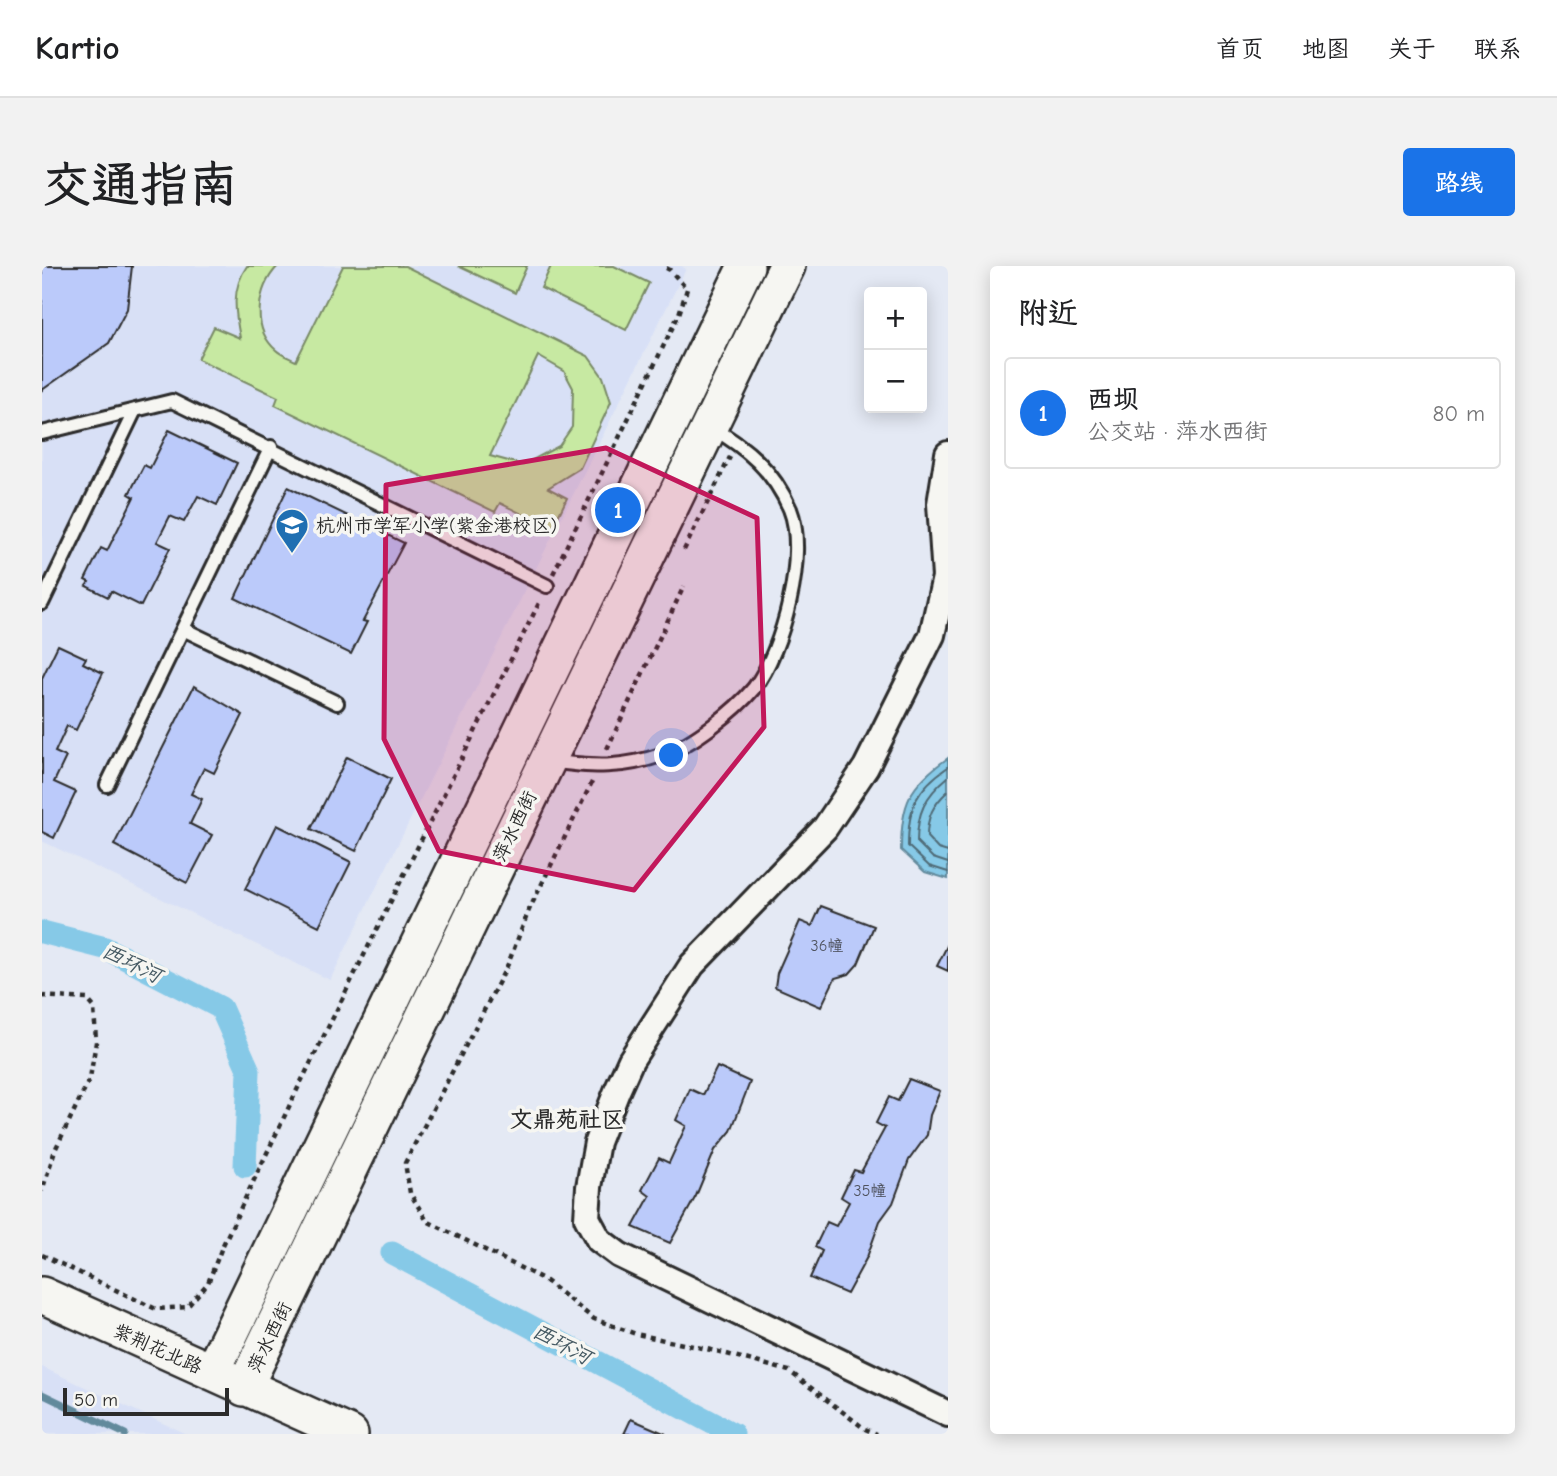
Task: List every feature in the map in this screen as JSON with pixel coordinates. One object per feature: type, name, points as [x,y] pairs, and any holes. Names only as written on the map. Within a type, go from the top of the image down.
[{"type":"main road","name":"萍水西街","points":[[244,1388],[545,761],[787,266]]},
{"type":"main road","name":"萍水西街","points":[[212,1372],[739,268]]},
{"type":"main road","name":"紫荆花北路","points":[[42,1295],[350,1434]]},
{"type":"street","points":[[948,454],[940,504],[945,577],[932,635],[866,767],[825,828],[692,965],[631,1060],[597,1142],[587,1218],[599,1240],[619,1255],[948,1414]]},
{"type":"lane","points":[[42,433],[172,401],[271,447],[547,586]]},
{"type":"lane","points":[[42,603],[135,410]]},
{"type":"lane","points":[[545,761],[611,768],[667,754],[708,729],[754,687],[782,634],[797,569],[791,512],[770,472],[750,451],[709,426]]},
{"type":"lane","points":[[107,785],[271,447]]},
{"type":"lane","points":[[183,629],[337,703]]},
{"type":"path","points":[[42,1255],[156,1309],[187,1307],[208,1283],[222,1247],[297,1090],[679,314],[687,289],[670,270],[662,266]]},
{"type":"path","points":[[684,586],[529,910],[508,964],[405,1163],[410,1193],[427,1221],[543,1279],[594,1319],[636,1334],[716,1350],[789,1371],[865,1429],[877,1434]]},
{"type":"path","points":[[42,996],[87,999],[94,1007],[96,1042],[90,1077],[55,1150],[42,1191]]},
{"type":"highlighted area","points":[[606,448],[757,518],[764,727],[634,890],[439,851],[384,739],[386,485]]},
{"type":"shaded area","name":"杭州市学军小学(紫金港校区)","points":[[42,266],[681,266],[686,269],[330,980],[42,841]]},
{"type":"shaded area","points":[[42,1367],[186,1434],[42,1434]]},
{"type":"green space","points":[[247,266],[278,266],[265,285],[260,320],[268,341],[278,352],[296,361],[343,266],[405,266],[588,356],[603,377],[611,402],[580,468],[548,488],[567,498],[552,529],[500,503],[495,512],[275,405],[278,397],[198,359],[214,327],[240,338],[236,292]],"holes":[[[538,356],[564,371],[573,388],[572,427],[559,446],[523,465],[490,456]]]},
{"type":"green space","points":[[458,266],[527,266],[515,293]]},
{"type":"green space","points":[[551,266],[614,266],[649,283],[626,330],[541,288]]},
{"type":"water","points":[[948,758],[948,879],[925,872],[901,850],[901,834],[906,808],[916,787]]},
{"type":"building","points":[[42,266],[132,266],[127,309],[109,343],[42,390]]},
{"type":"building","points":[[169,430],[237,463],[217,505],[198,496],[184,522],[170,516],[157,542],[170,548],[141,606],[111,591],[108,597],[86,586],[89,582],[85,580],[101,548],[107,551],[134,497],[129,494],[144,465],[150,468]]},
{"type":"building","points":[[288,487],[404,543],[363,621],[367,622],[351,654],[235,598]]},
{"type":"building","points":[[58,645],[86,658],[83,663],[103,673],[76,730],[67,726],[55,752],[66,757],[54,782],[76,792],[54,838],[42,832],[42,678]]},
{"type":"building","points":[[194,686],[243,715],[214,773],[204,768],[191,794],[202,799],[190,824],[212,835],[187,883],[114,845]]},
{"type":"building","points":[[347,757],[391,779],[356,851],[311,829]]},
{"type":"building","points":[[277,825],[351,862],[319,926],[245,889]]},
{"type":"building","points":[[821,906],[874,926],[858,964],[849,974],[835,978],[821,1007],[775,987],[777,973],[800,921],[812,926]]},
{"type":"building","points":[[948,944],[948,971],[937,966]]},
{"type":"building","points":[[717,1067],[750,1082],[731,1131],[715,1150],[696,1196],[670,1243],[633,1227],[650,1196],[642,1190],[659,1158],[669,1163],[686,1126],[676,1120],[690,1089],[703,1095]]},
{"type":"building","points":[[909,1079],[940,1091],[930,1115],[927,1135],[909,1160],[893,1203],[880,1221],[867,1257],[847,1294],[810,1278],[822,1251],[815,1247],[827,1222],[836,1226],[849,1202],[841,1197],[854,1170],[861,1172],[885,1128],[876,1123],[889,1097],[898,1101]]},
{"type":"building","points":[[631,1419],[666,1434],[624,1434]]},
{"type":"waterway","name":"西环河","points":[[42,932],[105,948],[221,1008],[249,1071],[245,1166]]},
{"type":"waterway","name":"西环河","points":[[392,1253],[733,1434]]},
{"type":"waterway","points":[[42,1394],[125,1434]]},
{"type":"place","name":"西坝","points":[[618,510]]},
{"type":"place","name":"杭州市学军小学(紫金港校区)","points":[[292,555]]},
{"type":"district","name":"文鼎苑社区","points":[[567,1119]]}]
